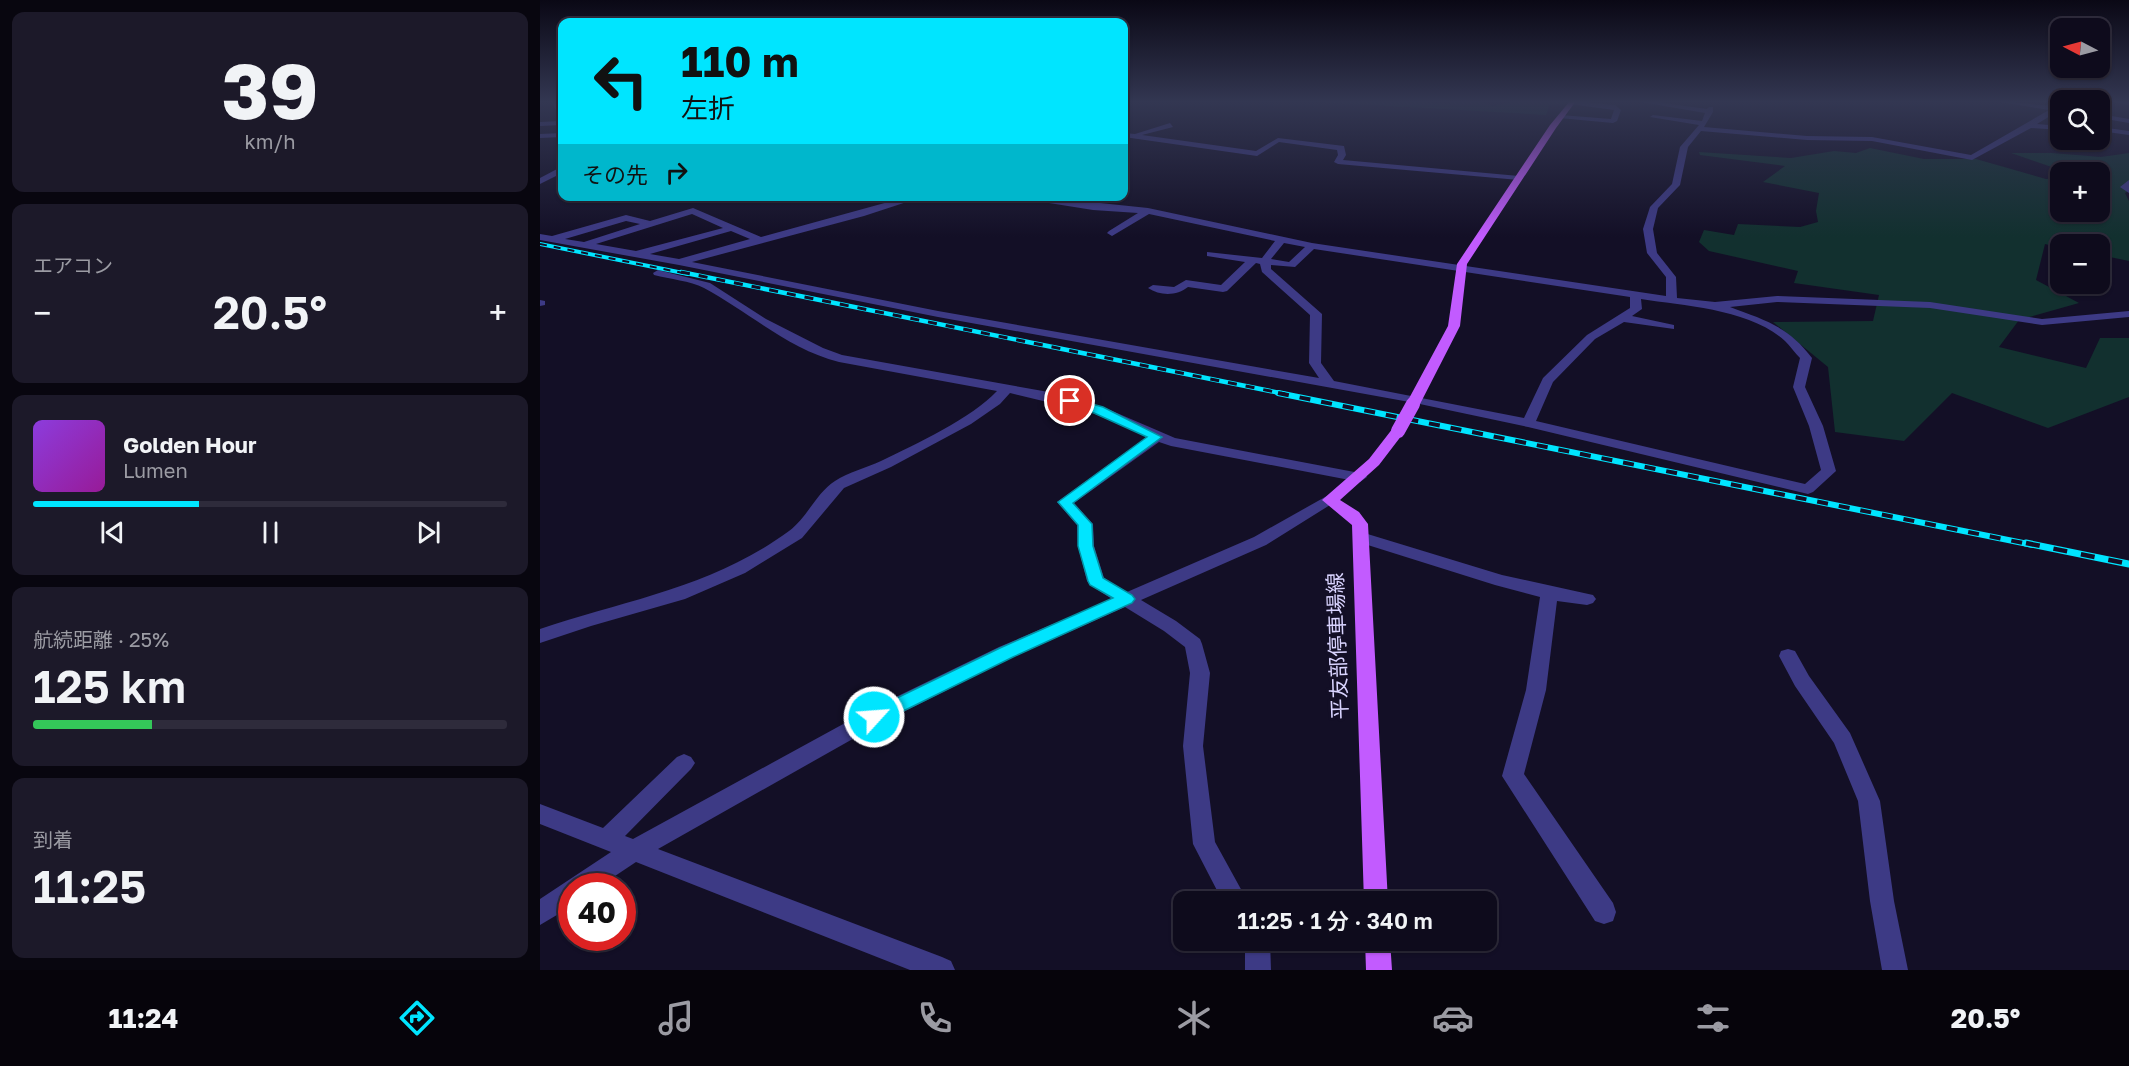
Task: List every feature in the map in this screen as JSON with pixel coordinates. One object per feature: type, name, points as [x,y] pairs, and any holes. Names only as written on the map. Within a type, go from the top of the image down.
[{"type":"main road","points":[[1330,500],[1360,477],[1398,431],[1454,326],[1462,264],[1541,146]]},
{"type":"main road","name":"平友部停車場線","points":[[1330,500],[1353,516],[1360,524],[1376,891]]},
{"type":"main road","points":[[1378,951],[1379,970]]},
{"type":"street","points":[[1201,146],[1257,154],[1269,146]]},
{"type":"street","points":[[1327,146],[1341,148],[1342,155],[1338,162],[1519,178]]},
{"type":"street","points":[[1672,301],[1671,277],[1652,253],[1648,229],[1654,207],[1676,185],[1685,146]]},
{"type":"street","points":[[1910,146],[1972,158],[1993,146]]},
{"type":"street","points":[[540,167],[558,169]]},
{"type":"street","points":[[540,182],[558,172]]},
{"type":"street","points":[[2129,183],[2124,187],[2129,190]]},
{"type":"street","points":[[906,201],[880,210],[758,239],[679,262],[658,273],[706,285],[762,321],[819,351],[839,358],[1043,395],[1098,410],[1171,442],[1360,477]]},
{"type":"street","points":[[1045,201],[1148,211],[1312,246],[1672,301],[1715,304],[1777,299],[1930,305],[2042,322],[2129,314]]},
{"type":"street","points":[[581,245],[693,211],[758,239]]},
{"type":"street","points":[[1112,233],[1148,211]]},
{"type":"street","points":[[545,238],[626,218],[649,224]]},
{"type":"street","points":[[632,255],[732,228]]},
{"type":"street","points":[[545,238],[679,262],[938,314],[1329,383],[1414,402],[1528,423],[1808,489],[1829,471],[1816,426],[1799,387],[1806,358],[1789,338],[1769,325],[1715,304]]},
{"type":"street","points":[[1153,288],[1176,291],[1186,283],[1223,289],[1281,240]]},
{"type":"street","points":[[1211,254],[1291,265],[1312,246]]},
{"type":"street","points":[[1259,260],[1266,270],[1316,314],[1315,363],[1329,383]]},
{"type":"street","points":[[1528,423],[1547,381],[1591,337],[1636,309],[1635,296]]},
{"type":"street","points":[[1622,318],[1670,327]]},
{"type":"street","points":[[540,636],[587,620],[679,595],[739,569],[796,534],[839,485],[886,464],[966,421],[995,401],[1006,389]]},
{"type":"street","points":[[1156,437],[1065,502],[1085,524],[1086,546],[1096,581],[1170,626],[1193,644],[1200,673],[1193,746],[1204,844],[1230,891]]},
{"type":"street","points":[[600,873],[634,850],[874,717],[1006,652],[1260,541],[1330,500]]},
{"type":"street","points":[[1361,537],[1479,576],[1550,595],[1587,599]]},
{"type":"street","points":[[1550,595],[1536,690],[1513,776],[1604,912]]},
{"type":"street","points":[[1788,656],[1802,681],[1843,739],[1869,801],[1882,901],[1895,970]]},
{"type":"street","points":[[608,839],[684,763]]},
{"type":"street","points":[[540,814],[942,970]]},
{"type":"street","points":[[540,913],[558,901]]},
{"type":"street","points":[[1257,951],[1258,970]]},
{"type":"green space","points":[[1870,148],[1924,159],[1976,159],[2050,179],[2050,222],[2110,222],[2110,162],[2050,162],[2050,166],[2011,153],[2052,153],[2101,157],[2129,153],[2129,191],[2125,193],[2129,201],[2129,261],[2110,257],[2110,234],[2050,234],[2050,245],[2045,244],[2036,280],[2050,287],[2050,294],[2062,294],[2079,303],[2019,320],[1999,347],[2086,368],[2100,338],[2129,338],[2129,397],[2048,428],[1952,393],[1904,441],[1835,432],[1828,367],[1773,322],[1873,321],[1879,295],[1794,283],[1798,271],[1709,251],[1699,242],[1704,230],[1734,235],[1738,224],[1800,227],[1818,222],[1816,211],[1819,193],[1763,182],[1785,166],[1700,155],[1699,152],[1791,158],[1834,151],[1856,153]]},
{"type":"railway","points":[[540,244],[688,274]]},
{"type":"railway","points":[[681,272],[1285,394]]},
{"type":"railway","points":[[1278,393],[2033,545]]},
{"type":"railway","points":[[2026,543],[2129,564]]},
{"type":"route","points":[[874,717],[1006,652],[1127,599],[1096,581],[1086,546],[1085,524],[1065,502],[1156,437],[1098,410],[1070,401]]}]
